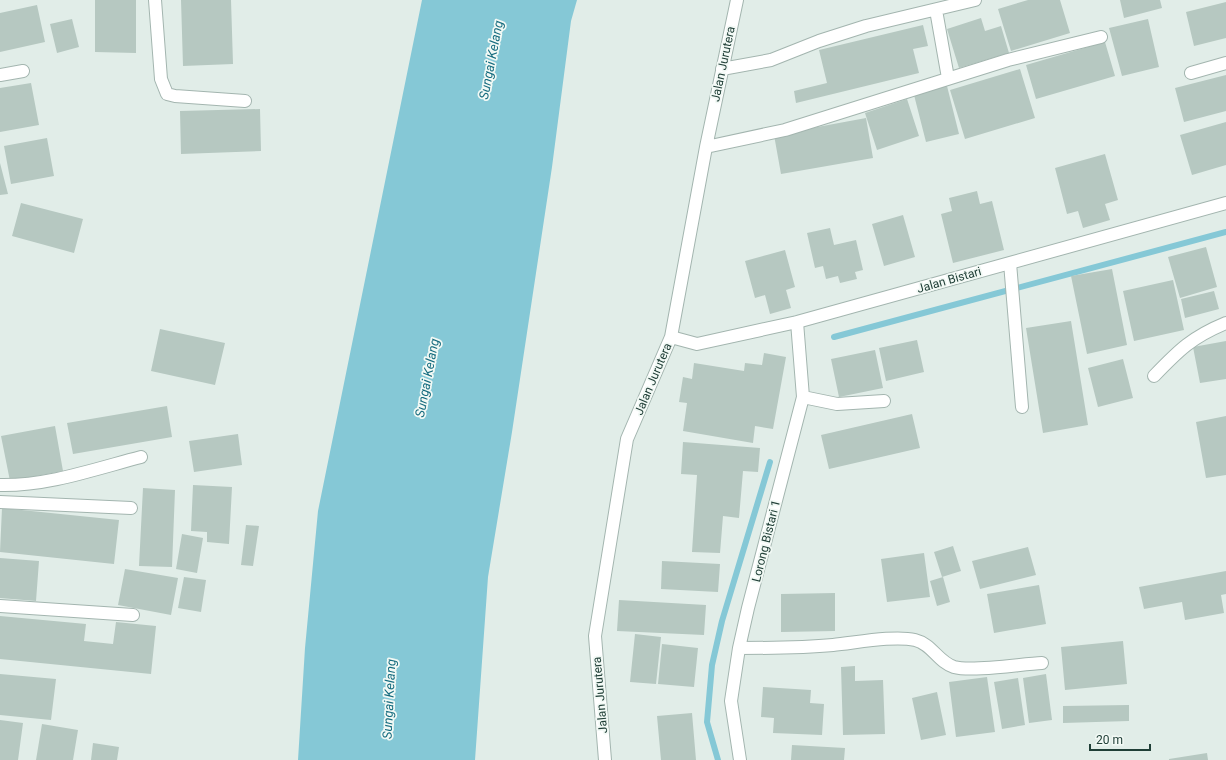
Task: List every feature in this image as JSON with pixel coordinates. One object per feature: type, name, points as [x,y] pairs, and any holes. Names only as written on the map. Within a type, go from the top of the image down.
[{"type":"street","points":[[155,0],[161,79],[167,94],[175,96],[245,101]]},
{"type":"street","name":"Jalan Jurutera","points":[[605,760],[595,636],[628,440],[671,337],[706,147],[736,0]]},
{"type":"street","points":[[722,69],[771,60],[819,41],[866,26],[975,0]]},
{"type":"street","points":[[936,10],[948,78]]},
{"type":"street","points":[[706,147],[785,130],[1008,60],[1101,37]]},
{"type":"street","points":[[1191,73],[1226,63]]},
{"type":"street","points":[[0,75],[23,71]]},
{"type":"street","name":"Jalan Bistari","points":[[671,337],[697,344],[797,322],[1226,203]]},
{"type":"street","points":[[1010,263],[1022,408]]},
{"type":"street","name":"Lorong Bistari 1","points":[[740,760],[732,701],[739,648],[803,397],[797,322]]},
{"type":"street","points":[[1154,376],[1180,348],[1207,331],[1226,323]]},
{"type":"street","points":[[803,397],[838,404],[884,401]]},
{"type":"street","points":[[0,485],[23,486],[80,473],[141,456]]},
{"type":"street","points":[[0,502],[131,508]]},
{"type":"street","points":[[0,606],[133,615]]},
{"type":"street","points":[[739,648],[795,648],[896,639],[915,640],[930,646],[941,659],[954,667],[977,668],[1042,663]]},
{"type":"water","name":"Sungai Kelang","points":[[422,0],[577,0],[571,21],[552,167],[512,432],[488,577],[475,760],[298,760],[305,648],[318,511]]},
{"type":"building","points":[[95,0],[136,0],[136,53],[95,52]]},
{"type":"building","points":[[181,0],[231,0],[233,64],[183,66]]},
{"type":"building","points":[[1028,0],[1060,0],[1070,33],[1011,51],[998,9]]},
{"type":"building","points":[[1120,0],[1160,0],[1162,8],[1124,18]]},
{"type":"building","points":[[1226,2],[1226,38],[1194,46],[1186,12]]},
{"type":"building","points":[[37,5],[45,42],[0,52],[0,13]]},
{"type":"building","points":[[981,18],[985,31],[1001,26],[1009,53],[959,68],[947,29]]},
{"type":"building","points":[[72,19],[79,47],[57,53],[50,24]]},
{"type":"building","points":[[1148,19],[1159,67],[1122,76],[1109,28]]},
{"type":"building","points":[[923,25],[928,46],[913,49],[919,73],[796,103],[794,91],[827,83],[819,50]]},
{"type":"building","points":[[1105,42],[1115,76],[1036,99],[1026,65]]},
{"type":"building","points":[[1020,69],[1035,118],[965,139],[950,90]]},
{"type":"building","points":[[1226,75],[1226,111],[1184,122],[1175,88]]},
{"type":"building","points":[[31,83],[39,125],[0,132],[0,88]]},
{"type":"building","points":[[947,86],[959,134],[926,142],[914,95]]},
{"type":"building","points":[[907,99],[919,136],[877,150],[865,113]]},
{"type":"building","points":[[260,109],[261,151],[181,154],[180,111]]},
{"type":"building","points":[[866,118],[873,158],[781,174],[774,135]]},
{"type":"building","points":[[1226,122],[1226,165],[1192,175],[1180,135]]},
{"type":"building","points":[[47,138],[54,176],[11,184],[4,146]]},
{"type":"building","points":[[1105,154],[1118,200],[1105,204],[1110,220],[1083,228],[1078,211],[1067,214],[1055,168]]},
{"type":"building","points":[[0,163],[8,194],[0,195]]},
{"type":"building","points":[[977,191],[980,204],[992,201],[1004,250],[953,263],[941,214],[952,211],[949,198]]},
{"type":"building","points":[[21,203],[83,219],[74,253],[12,236]]},
{"type":"building","points":[[903,215],[915,257],[884,266],[872,224]]},
{"type":"building","points":[[830,228],[834,245],[856,240],[863,270],[855,272],[857,279],[840,283],[838,276],[826,279],[823,266],[815,268],[807,233]]},
{"type":"building","points":[[1206,247],[1217,287],[1180,298],[1168,257]]},
{"type":"building","points":[[785,250],[795,287],[786,290],[791,308],[770,314],[765,295],[755,298],[745,261]]},
{"type":"building","points":[[1112,269],[1127,345],[1087,354],[1071,276]]},
{"type":"building","points":[[1173,280],[1184,330],[1134,341],[1123,291]]},
{"type":"building","points":[[1214,291],[1219,309],[1185,318],[1181,299]]},
{"type":"building","points":[[1071,321],[1088,425],[1043,433],[1026,328]]},
{"type":"building","points":[[160,329],[225,343],[215,385],[151,371]]},
{"type":"building","points":[[917,340],[924,372],[886,381],[879,348]]},
{"type":"building","points":[[1226,341],[1226,379],[1200,383],[1193,347]]},
{"type":"building","points":[[875,350],[883,388],[839,397],[831,359]]},
{"type":"building","points":[[764,353],[786,357],[773,429],[755,426],[753,443],[683,431],[687,403],[679,402],[683,377],[692,379],[694,363],[744,371],[745,363],[762,365]]},
{"type":"building","points":[[1123,359],[1133,398],[1098,407],[1088,368]]},
{"type":"building","points":[[167,406],[172,437],[73,454],[67,423]]},
{"type":"building","points":[[912,414],[920,448],[829,469],[821,435]]},
{"type":"building","points":[[1226,416],[1226,475],[1206,478],[1196,422]]},
{"type":"building","points":[[55,426],[63,471],[10,481],[1,436]]},
{"type":"building","points":[[238,434],[242,465],[194,472],[189,441]]},
{"type":"building","points":[[683,442],[760,448],[758,472],[743,471],[739,518],[723,516],[720,553],[692,552],[697,475],[681,474]]},
{"type":"building","points":[[193,485],[232,487],[229,544],[207,542],[207,532],[191,531]]},
{"type":"building","points":[[143,488],[175,490],[172,567],[139,566]]},
{"type":"building","points":[[2,508],[119,520],[114,564],[0,552]]},
{"type":"building","points":[[246,525],[259,526],[253,566],[241,565]]},
{"type":"building","points":[[182,534],[203,538],[197,573],[176,569]]},
{"type":"building","points":[[953,546],[961,571],[942,577],[934,552]]},
{"type":"building","points":[[1028,547],[1036,575],[980,589],[972,561]]},
{"type":"building","points":[[924,553],[930,597],[887,602],[881,559]]},
{"type":"building","points":[[0,558],[39,561],[36,601],[0,598]]},
{"type":"building","points":[[662,561],[720,564],[718,592],[661,589]]},
{"type":"building","points":[[125,569],[178,578],[171,615],[118,605]]},
{"type":"building","points":[[1226,571],[1226,594],[1221,595],[1224,613],[1185,620],[1182,602],[1144,609],[1139,587]]},
{"type":"building","points":[[184,577],[206,580],[201,612],[178,608]]},
{"type":"building","points":[[943,577],[950,602],[937,606],[930,581]]},
{"type":"building","points":[[1039,585],[1046,624],[994,633],[987,594]]},
{"type":"building","points":[[835,593],[835,631],[781,632],[781,594]]},
{"type":"building","points":[[619,600],[706,605],[704,635],[617,631]]},
{"type":"building","points":[[0,616],[86,624],[84,641],[113,644],[116,622],[156,626],[151,674],[0,659]]},
{"type":"building","points":[[635,634],[661,637],[656,684],[630,682]]},
{"type":"building","points":[[1123,641],[1127,684],[1065,690],[1061,647]]},
{"type":"building","points":[[662,644],[698,648],[694,687],[658,684]]},
{"type":"building","points":[[855,666],[855,681],[883,680],[885,734],[843,735],[841,667]]},
{"type":"building","points":[[0,674],[56,679],[51,720],[0,715]]},
{"type":"building","points":[[1046,674],[1052,720],[1029,723],[1023,678]]},
{"type":"building","points":[[987,677],[995,732],[956,737],[949,682]]},
{"type":"building","points":[[1018,678],[1025,725],[1002,729],[994,682]]},
{"type":"building","points":[[763,687],[811,690],[810,703],[824,704],[822,735],[773,733],[774,718],[761,717]]},
{"type":"building","points":[[937,692],[946,735],[921,740],[912,698]]},
{"type":"building","points":[[1129,705],[1129,721],[1063,723],[1063,706]]},
{"type":"building","points":[[692,713],[696,760],[661,760],[657,716]]},
{"type":"building","points":[[0,720],[23,723],[18,760],[0,760]]},
{"type":"building","points":[[42,724],[78,730],[73,760],[36,760]]},
{"type":"building","points":[[93,743],[119,747],[117,760],[91,760]]},
{"type":"building","points":[[792,745],[845,748],[844,760],[791,760]]},
{"type":"building","points":[[1207,753],[1208,760],[1169,760],[1169,759]]},
{"type":"waterway","points":[[834,337],[1226,232]]},
{"type":"waterway","points":[[718,760],[707,722],[712,665],[722,621],[770,462]]}]
